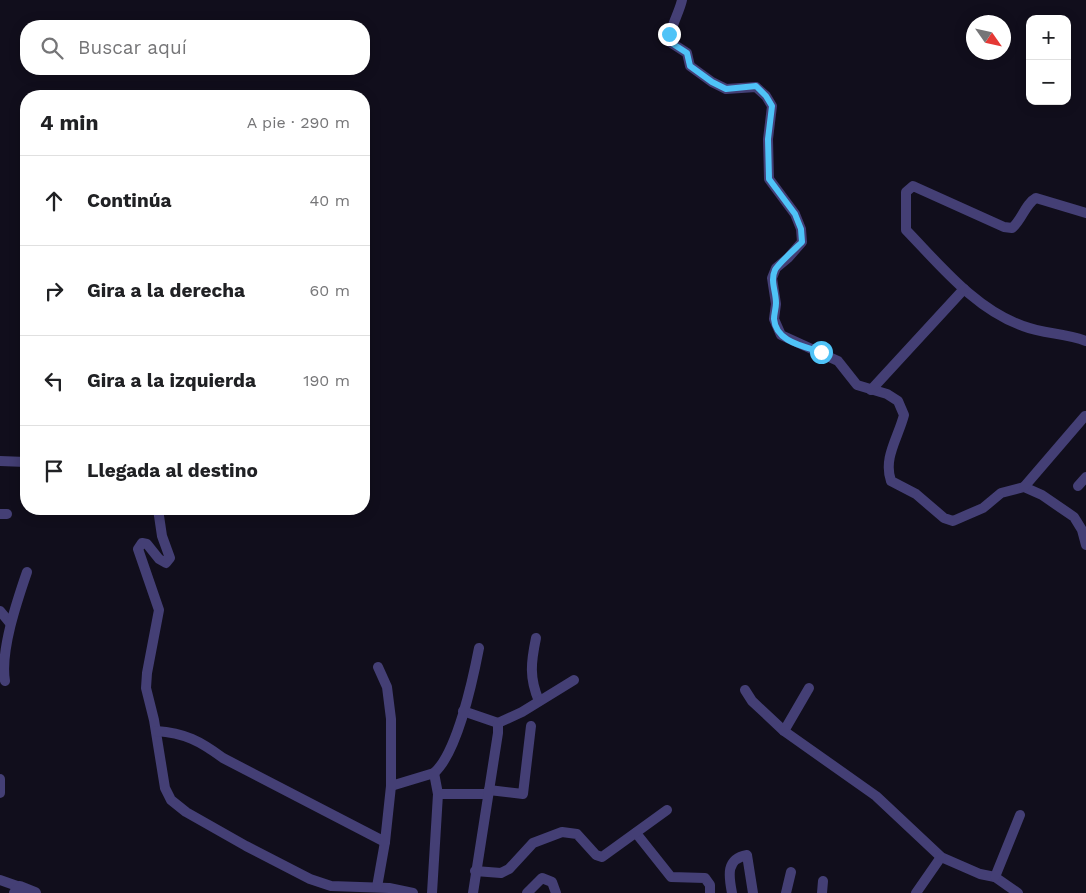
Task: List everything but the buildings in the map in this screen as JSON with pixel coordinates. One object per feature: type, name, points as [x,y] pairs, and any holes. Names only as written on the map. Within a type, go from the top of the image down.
[{"type":"street","points":[[682,0],[679,13],[669,34],[670,42],[687,53],[690,66],[703,77],[726,89],[756,86],[766,96],[772,106],[768,139],[769,179],[795,214],[801,229],[802,242],[776,268],[772,278],[776,304],[774,319],[781,336],[838,361],[857,385],[887,394],[898,401],[904,415],[888,461],[891,481],[916,494],[944,518],[953,521],[970,516],[1001,493],[1024,486],[1085,416]]},
{"type":"street","points":[[1086,213],[1036,198],[1030,201],[1019,222],[1012,228],[1004,227],[913,186],[908,188],[906,192],[906,230],[964,289],[1004,318],[1024,327],[1086,341]]},
{"type":"street","points":[[871,390],[964,289]]},
{"type":"street","points":[[0,461],[20,462]]},
{"type":"street","points":[[1078,486],[1086,477]]},
{"type":"street","points":[[1024,486],[1042,495],[1074,517],[1082,530],[1086,545]]},
{"type":"street","points":[[159,515],[162,536],[170,558],[166,563],[159,559],[147,544],[142,543],[138,549],[159,610],[146,688],[156,731],[164,788],[171,800],[186,812],[310,879],[331,886],[377,887],[413,893]]},
{"type":"street","points":[[5,681],[3,663],[4,635],[10,623],[26,572]]},
{"type":"street","points":[[0,611],[10,623]]},
{"type":"street","points":[[536,638],[530,664],[532,686],[539,701]]},
{"type":"street","points":[[391,786],[434,773],[442,766],[474,676],[479,648]]},
{"type":"street","points":[[377,887],[385,842],[391,786],[391,719],[387,687],[378,667]]},
{"type":"street","points":[[463,711],[498,723],[574,680]]},
{"type":"street","points":[[784,731],[809,688]]},
{"type":"street","points":[[745,690],[752,701],[784,731],[876,796],[942,857],[980,874],[995,878],[1018,893]]},
{"type":"street","points":[[472,893],[498,723]]},
{"type":"street","points":[[438,794],[488,792],[523,794],[531,726]]},
{"type":"street","points":[[156,731],[174,732],[200,741],[223,758],[292,791],[385,842]]},
{"type":"street","points":[[432,893],[438,794],[434,773]]},
{"type":"street","points":[[0,779],[0,793]]},
{"type":"street","points":[[475,871],[501,873],[509,869],[533,842],[562,832],[577,834],[596,854],[602,857],[667,810]]},
{"type":"street","points":[[995,878],[1020,815]]},
{"type":"street","points":[[636,833],[671,877],[706,878],[710,886],[710,893]]},
{"type":"street","points":[[732,893],[728,872],[744,855],[747,855],[753,893]]},
{"type":"street","points":[[916,893],[942,857]]},
{"type":"street","points":[[786,893],[791,872]]},
{"type":"street","points":[[527,893],[542,878],[552,882],[556,893]]},
{"type":"street","points":[[0,880],[18,890],[35,893]]},
{"type":"street","points":[[822,893],[824,882]]},
{"type":"route","points":[[669,34],[670,42],[679,46],[687,53],[690,66],[703,77],[726,89],[756,86],[766,96],[772,106],[768,139],[769,179],[795,214],[801,229],[802,242],[776,268],[772,278],[776,304],[774,319],[781,336],[791,342],[821,352]]}]
